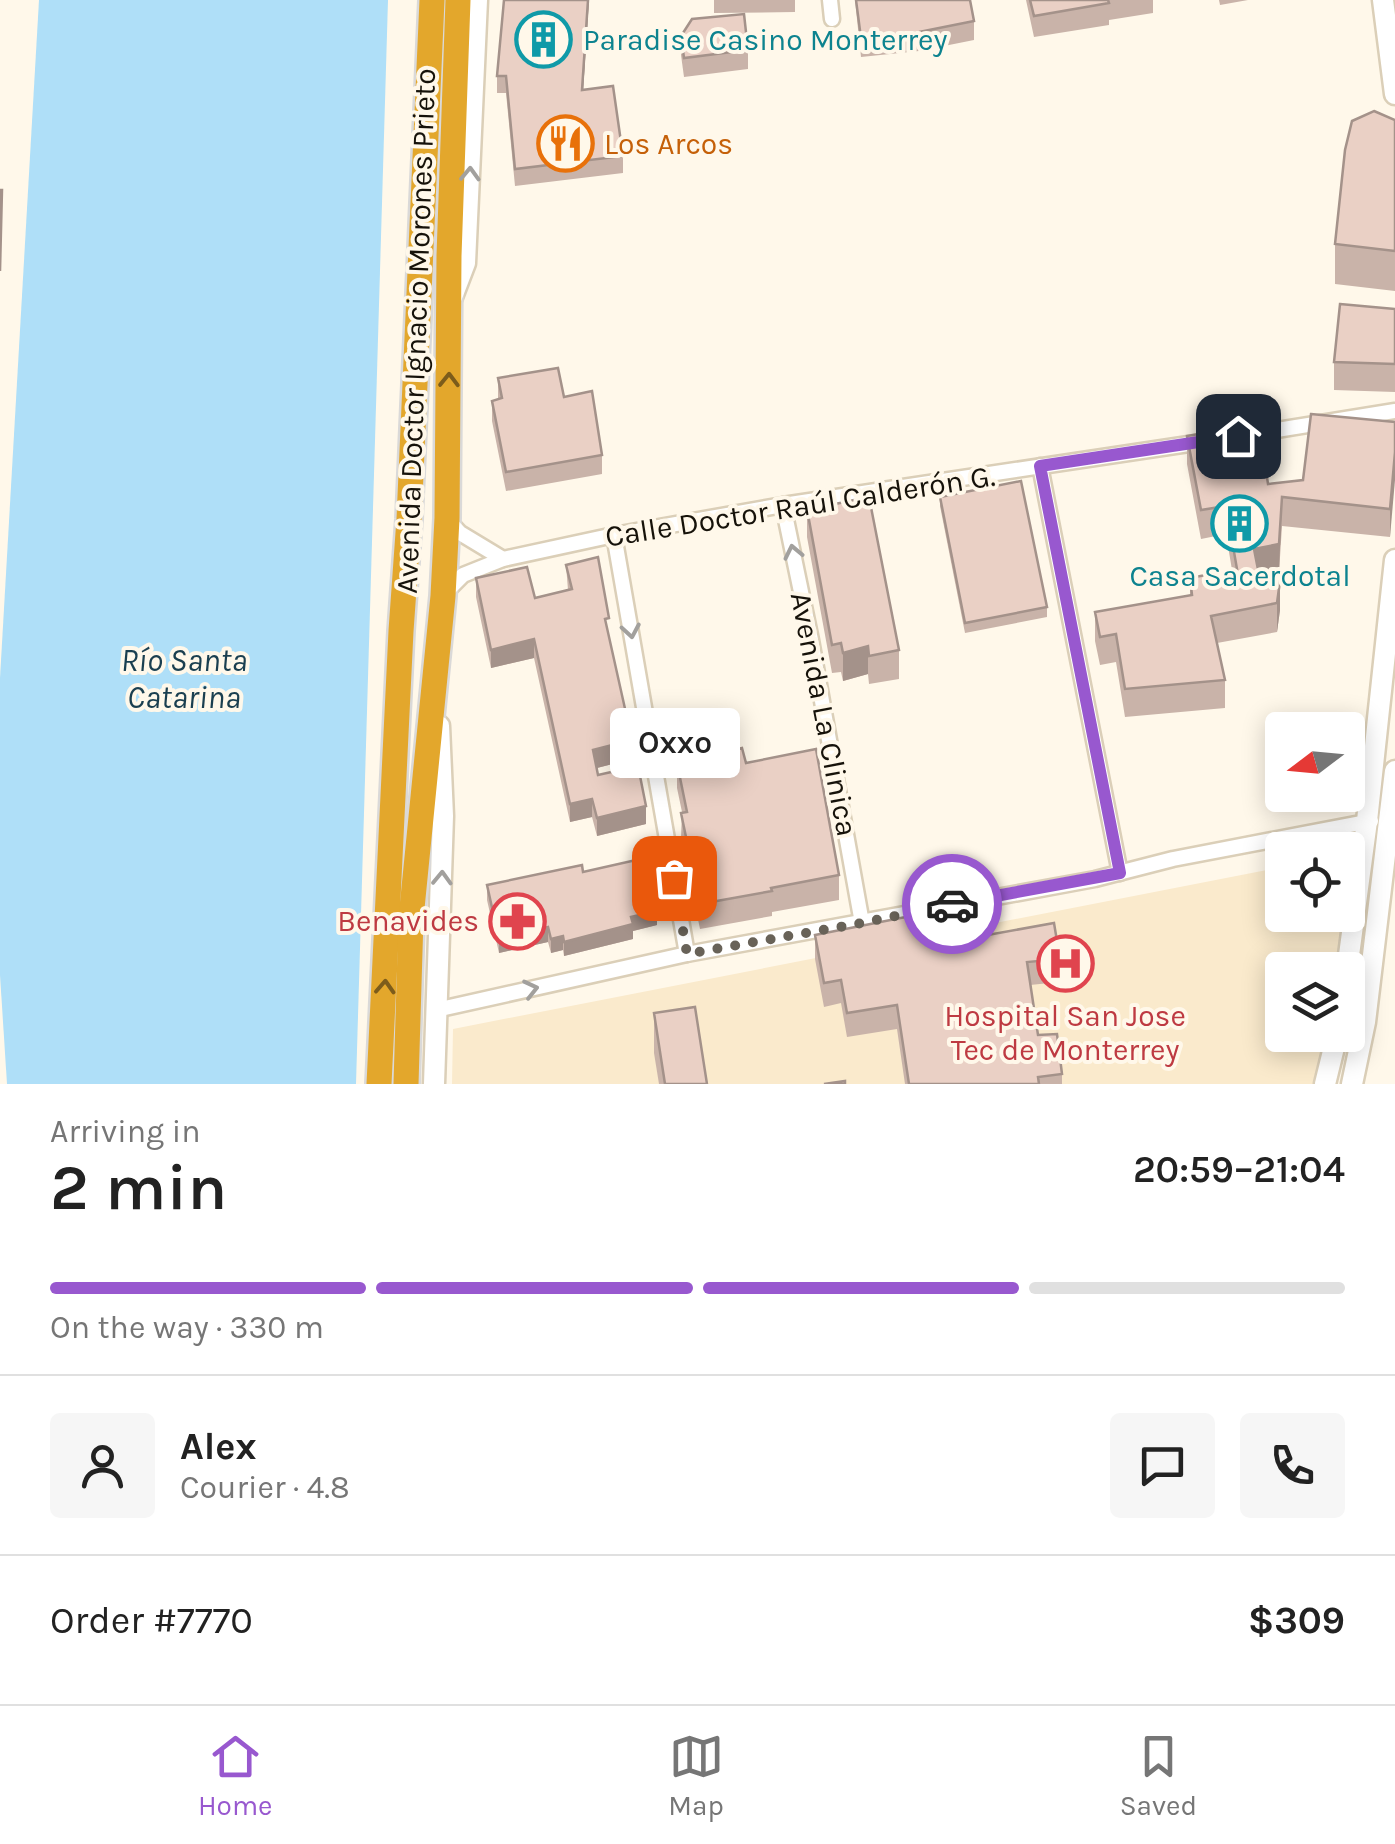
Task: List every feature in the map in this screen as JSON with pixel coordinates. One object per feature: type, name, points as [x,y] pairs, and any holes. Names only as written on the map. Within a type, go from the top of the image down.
[{"type":"highway","name":"Avenida Doctor Ignacio Morones Prieto","points":[[380,1084],[432,0]]},
{"type":"highway","name":"Avenida Doctor Ignacio Morones Prieto","points":[[412,918],[447,518],[449,256],[458,0]]},
{"type":"highway","name":"Avenida Doctor Ignacio Morones Prieto","points":[[401,631],[407,692],[412,918]]},
{"type":"highway","points":[[406,1084],[412,918]]},
{"type":"street","points":[[449,303],[464,264],[477,0]]},
{"type":"street","points":[[830,0],[832,19]]},
{"type":"street","points":[[1388,16],[1395,94]]},
{"type":"street","name":"Calle Doctor Raúl Calderón G.","points":[[442,596],[463,575],[503,559],[614,535],[1395,411]]},
{"type":"street","points":[[1040,466],[1120,873]]},
{"type":"street","name":"Avenida La Clinica","points":[[783,506],[862,923]]},
{"type":"street","points":[[447,518],[460,533],[503,559]]},
{"type":"street","points":[[614,535],[687,954]]},
{"type":"street","points":[[1350,952],[1395,560]]},
{"type":"street","points":[[434,1084],[444,816],[435,664]]},
{"type":"street","points":[[1352,1084],[1366,1022],[1395,772]]},
{"type":"street","points":[[436,1010],[687,954],[1389,819]]},
{"type":"street","points":[[1325,1084],[1333,1052]]},
{"type":"shaded area","name":"Hospital San Jose Tec de Monterrey","points":[[1265,870],[1265,932],[1348,932],[1346,952],[1265,952],[1265,1052],[1329,1052],[1318,1084],[452,1084],[453,1029]]},
{"type":"water","name":"Río Santa Catarina","points":[[39,0],[388,0],[356,1084],[7,1084],[0,975],[0,678]]},
{"type":"building","points":[[504,0],[588,0],[582,90],[613,86],[623,156],[515,169],[506,76],[497,76]]},
{"type":"building","points":[[856,0],[970,0],[974,21],[861,38]]},
{"type":"building","points":[[1030,0],[1108,0],[1109,3],[1034,16]]},
{"type":"building","points":[[744,14],[748,50],[684,58],[681,36],[692,19]]},
{"type":"building","points":[[1374,111],[1395,120],[1395,251],[1335,244],[1352,121]]},
{"type":"building","points":[[0,190],[2,190],[0,271]]},
{"type":"building","points":[[1340,304],[1395,309],[1395,364],[1334,362]]},
{"type":"building","points":[[558,368],[564,397],[592,391],[602,455],[506,472],[492,401],[502,398],[498,378]]},
{"type":"building","points":[[1311,414],[1395,422],[1390,509],[1282,497],[1279,544],[1254,549],[1261,585],[1280,581],[1277,603],[1211,616],[1225,680],[1125,689],[1116,634],[1100,637],[1095,612],[1192,595],[1190,578],[1237,569],[1226,506],[1201,510],[1187,436],[1247,426],[1253,459],[1264,456],[1268,484],[1303,480]]},
{"type":"building","points":[[1021,481],[1047,607],[965,623],[940,497]]},
{"type":"building","points":[[832,495],[835,504],[869,497],[899,650],[869,656],[868,646],[843,653],[841,643],[832,645],[807,509],[815,506],[813,498]]},
{"type":"building","points":[[598,557],[609,618],[605,619],[632,740],[593,750],[598,775],[638,766],[646,806],[597,818],[592,799],[570,804],[534,639],[491,650],[476,578],[527,567],[535,598],[572,589],[566,565]]},
{"type":"building","points":[[742,748],[746,763],[816,749],[839,875],[700,904],[681,813],[687,812],[677,763]]},
{"type":"building","points":[[645,858],[657,911],[631,917],[633,924],[564,942],[563,936],[551,939],[548,927],[499,939],[487,885],[582,865],[583,872]]},
{"type":"building","points":[[956,907],[960,940],[1054,923],[1060,959],[1027,962],[1038,1035],[1057,1034],[1062,1074],[1038,1077],[1039,1084],[909,1084],[897,1005],[847,1013],[841,980],[824,983],[815,935]]},
{"type":"building","points":[[695,1007],[707,1084],[665,1084],[654,1013]]},
{"type":"way so far","points":[[674,878],[687,954],[952,904]]},
{"type":"place","name":"Paradise Casino Monterrey","points":[[544,40]]},
{"type":"place","name":"Los Arcos","points":[[565,144]]},
{"type":"place","name":"Casa Sacerdotal","points":[[1240,523]]},
{"type":"place","name":"Oxxo","points":[[674,878]]},
{"type":"place","name":"Benavides","points":[[518,921]]},
{"type":"place","name":"Hospital San Jose Tec de Monterrey","points":[[1065,964]]},
{"type":"route","points":[[952,904],[1120,873],[1040,466],[1238,436]]}]
